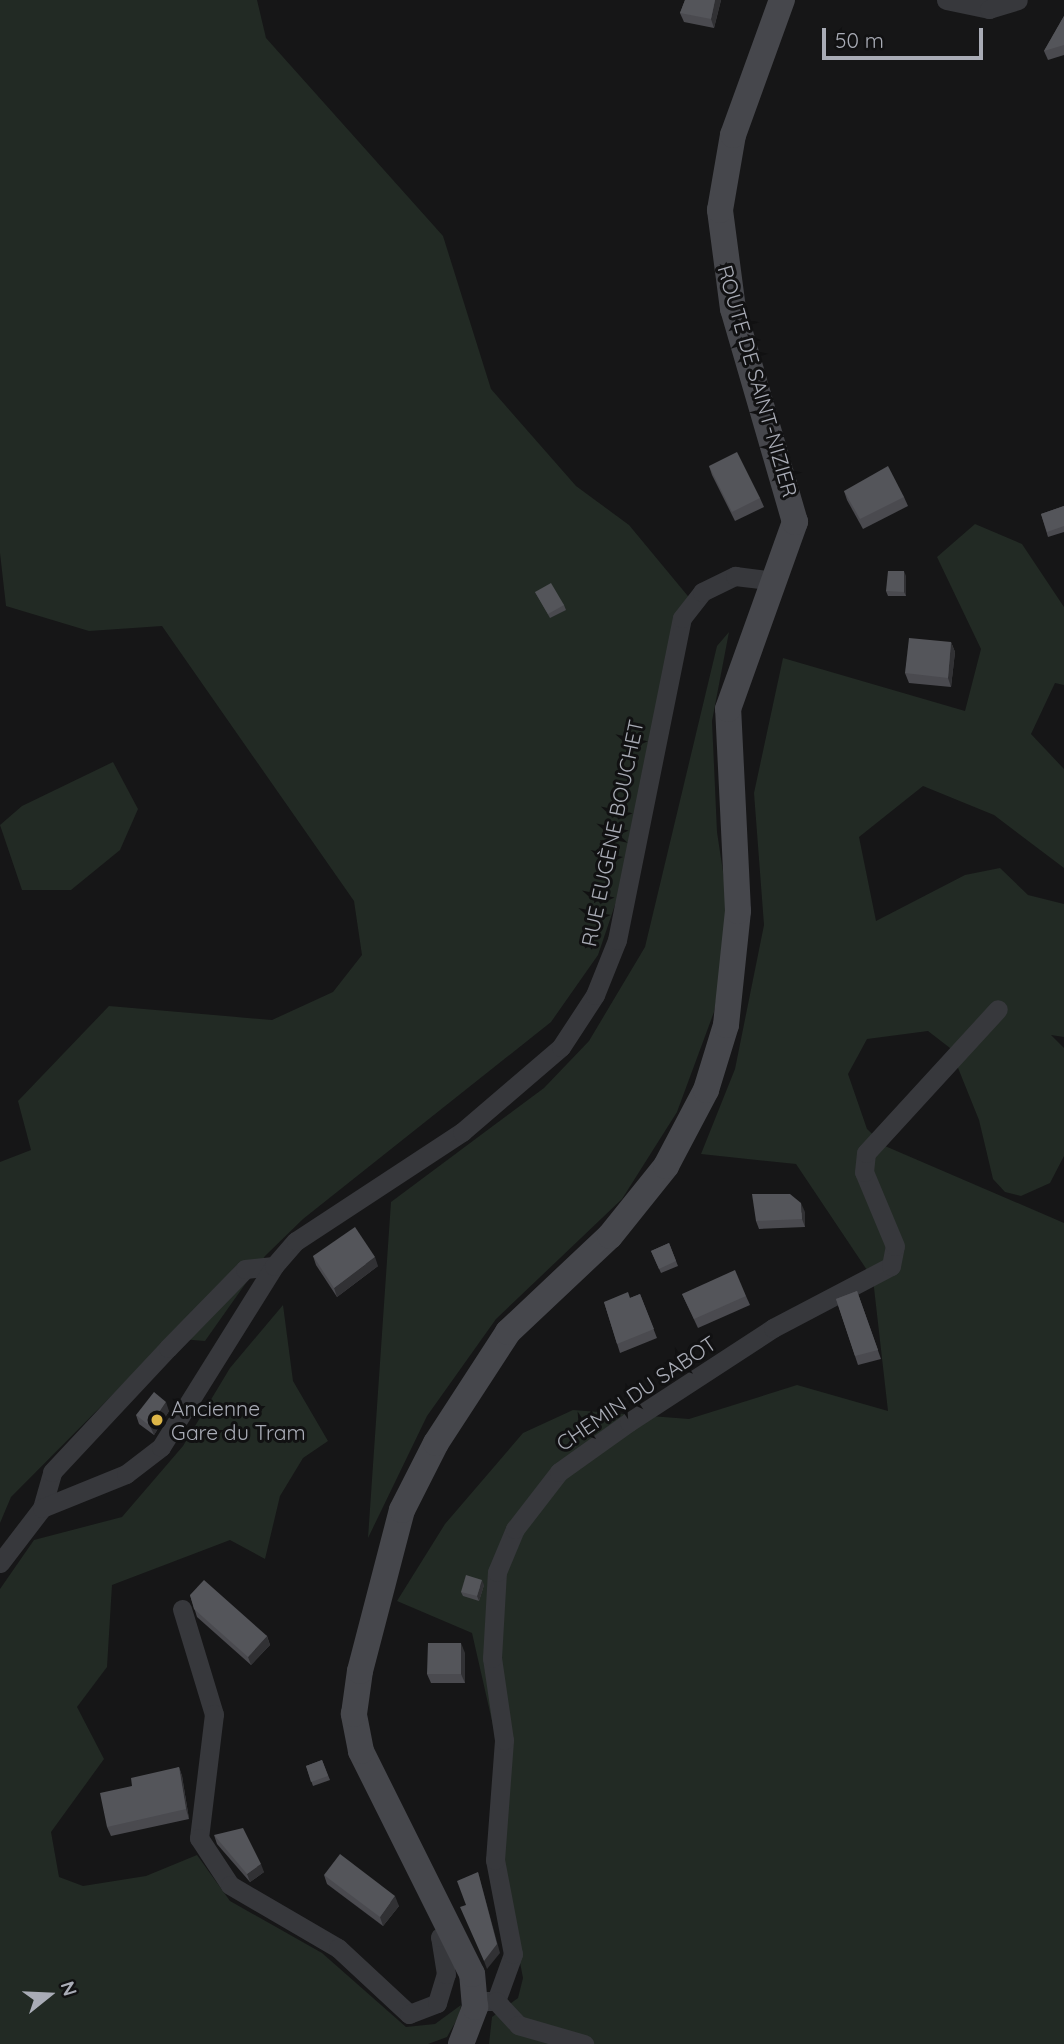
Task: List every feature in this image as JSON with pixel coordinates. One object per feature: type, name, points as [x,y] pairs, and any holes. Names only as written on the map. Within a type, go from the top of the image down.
[{"type":"main road","name":"ROUTE DE SAINT-NIZIER","points":[[486,2001],[454,1931],[361,1752],[354,1714],[360,1671],[402,1510],[470,1386],[520,1319],[640,1202],[706,1090],[726,1025],[737,948],[727,709],[736,670],[792,540],[793,503],[733,309],[720,210],[733,135],[782,0]]},
{"type":"main road","points":[[461,2044],[486,2001]]},
{"type":"street","points":[[946,0],[989,9],[1018,0]]},
{"type":"street","name":"RUE EUGÈNE BOUCHET","points":[[274,1266],[336,1210],[472,1124],[561,1047],[595,995],[617,940],[682,618],[702,592],[735,576],[775,581]]},
{"type":"street","name":"CHEMIN DU SABOT","points":[[486,2001],[513,1954],[495,1860],[504,1740],[492,1658],[496,1572],[515,1529],[559,1472],[629,1422],[773,1328],[891,1266],[895,1246],[864,1172],[866,1153],[998,1009]]},
{"type":"street","points":[[42,1508],[126,1474],[161,1447],[274,1266]]},
{"type":"street","points":[[0,1563],[42,1508],[52,1472],[245,1269],[274,1266]]},
{"type":"street","points":[[182,1609],[214,1714],[199,1838],[230,1885],[338,1948],[410,2014],[437,2003],[446,1974],[440,1937],[454,1931]]},
{"type":"street","points":[[486,2001],[518,2025],[584,2044]]},
{"type":"shaded area","points":[[0,0],[257,0],[266,38],[443,236],[491,389],[576,486],[629,525],[692,601],[635,846],[598,955],[551,1022],[303,1219],[265,1256],[205,1341],[169,1338],[11,1497],[0,1523],[0,1162],[31,1150],[18,1101],[109,1006],[272,1020],[333,992],[362,955],[354,901],[162,626],[89,631],[6,606],[0,553]]},
{"type":"shaded area","points":[[975,524],[1022,544],[1064,607],[1064,685],[1055,683],[1031,734],[1064,769],[1064,868],[994,815],[923,786],[859,837],[876,921],[965,875],[1000,868],[1028,895],[1064,904],[1064,1037],[1051,1035],[1064,1048],[1064,1156],[1050,1183],[1021,1196],[1005,1192],[993,1179],[979,1120],[950,1048],[928,1031],[867,1039],[848,1074],[867,1129],[885,1146],[1064,1223],[1064,2044],[489,2044],[492,2017],[518,1998],[523,1978],[506,1890],[497,1743],[472,1633],[397,1601],[445,1524],[523,1433],[573,1410],[689,1419],[797,1385],[888,1411],[873,1279],[796,1164],[701,1154],[735,1069],[764,925],[754,793],[783,658],[965,711],[981,649],[937,557]]},
{"type":"shaded area","points":[[729,632],[712,721],[717,832],[730,918],[714,1012],[677,1112],[622,1199],[496,1319],[427,1416],[368,1538],[391,1202],[544,1088],[589,1041],[645,947],[717,646]]},
{"type":"shaded area","points":[[113,762],[138,809],[120,850],[71,890],[22,890],[0,825],[22,806]]},
{"type":"shaded area","points":[[283,1305],[293,1381],[328,1441],[303,1458],[280,1496],[265,1559],[230,1540],[112,1585],[107,1667],[77,1707],[104,1759],[51,1832],[59,1877],[83,1886],[146,1876],[197,1855],[230,1901],[322,1953],[406,2027],[435,2024],[461,2005],[459,2016],[447,2037],[428,2044],[0,2044],[0,1589],[34,1540],[122,1517],[183,1446],[230,1368]]},
{"type":"building","points":[[685,0],[715,0],[711,19],[680,13]]},
{"type":"building","points":[[1064,16],[1064,45],[1044,51]]},
{"type":"building","points":[[737,452],[760,498],[732,512],[709,466]]},
{"type":"building","points":[[888,466],[904,497],[860,519],[844,491]]},
{"type":"building","points":[[1064,506],[1064,526],[1047,532],[1041,514]]},
{"type":"building","points":[[888,571],[904,571],[904,592],[886,591]]},
{"type":"building","points":[[551,583],[564,605],[548,614],[535,592]]},
{"type":"building","points":[[909,638],[951,642],[948,678],[905,673]]},
{"type":"building","points":[[752,1194],[790,1194],[801,1203],[802,1219],[756,1221]]},
{"type":"building","points":[[355,1227],[375,1257],[334,1288],[313,1256]]},
{"type":"building","points":[[669,1243],[676,1261],[659,1269],[651,1251]]},
{"type":"building","points":[[735,1270],[746,1296],[694,1319],[682,1294]]},
{"type":"building","points":[[857,1291],[878,1350],[855,1356],[836,1299]]},
{"type":"building","points":[[628,1292],[630,1298],[640,1294],[654,1329],[617,1344],[604,1302]]},
{"type":"building","points":[[154,1392],[166,1402],[150,1426],[136,1415]]},
{"type":"building","points":[[466,1575],[482,1580],[477,1596],[461,1592]]},
{"type":"building","points":[[204,1580],[267,1636],[248,1657],[194,1609],[190,1595]]},
{"type":"building","points":[[428,1643],[461,1643],[461,1674],[427,1674]]},
{"type":"building","points":[[322,1760],[328,1776],[311,1782],[306,1766]]},
{"type":"building","points":[[179,1767],[186,1809],[107,1827],[100,1793],[132,1786],[131,1778]]},
{"type":"building","points":[[243,1828],[261,1864],[247,1874],[214,1835]]},
{"type":"building","points":[[340,1854],[395,1896],[380,1917],[324,1875]]},
{"type":"building","points":[[478,1872],[497,1944],[484,1961],[460,1907],[466,1905],[457,1881]]},
{"type":"place","name":"Ancienne Gare du Tram","points":[[157,1420]]}]
